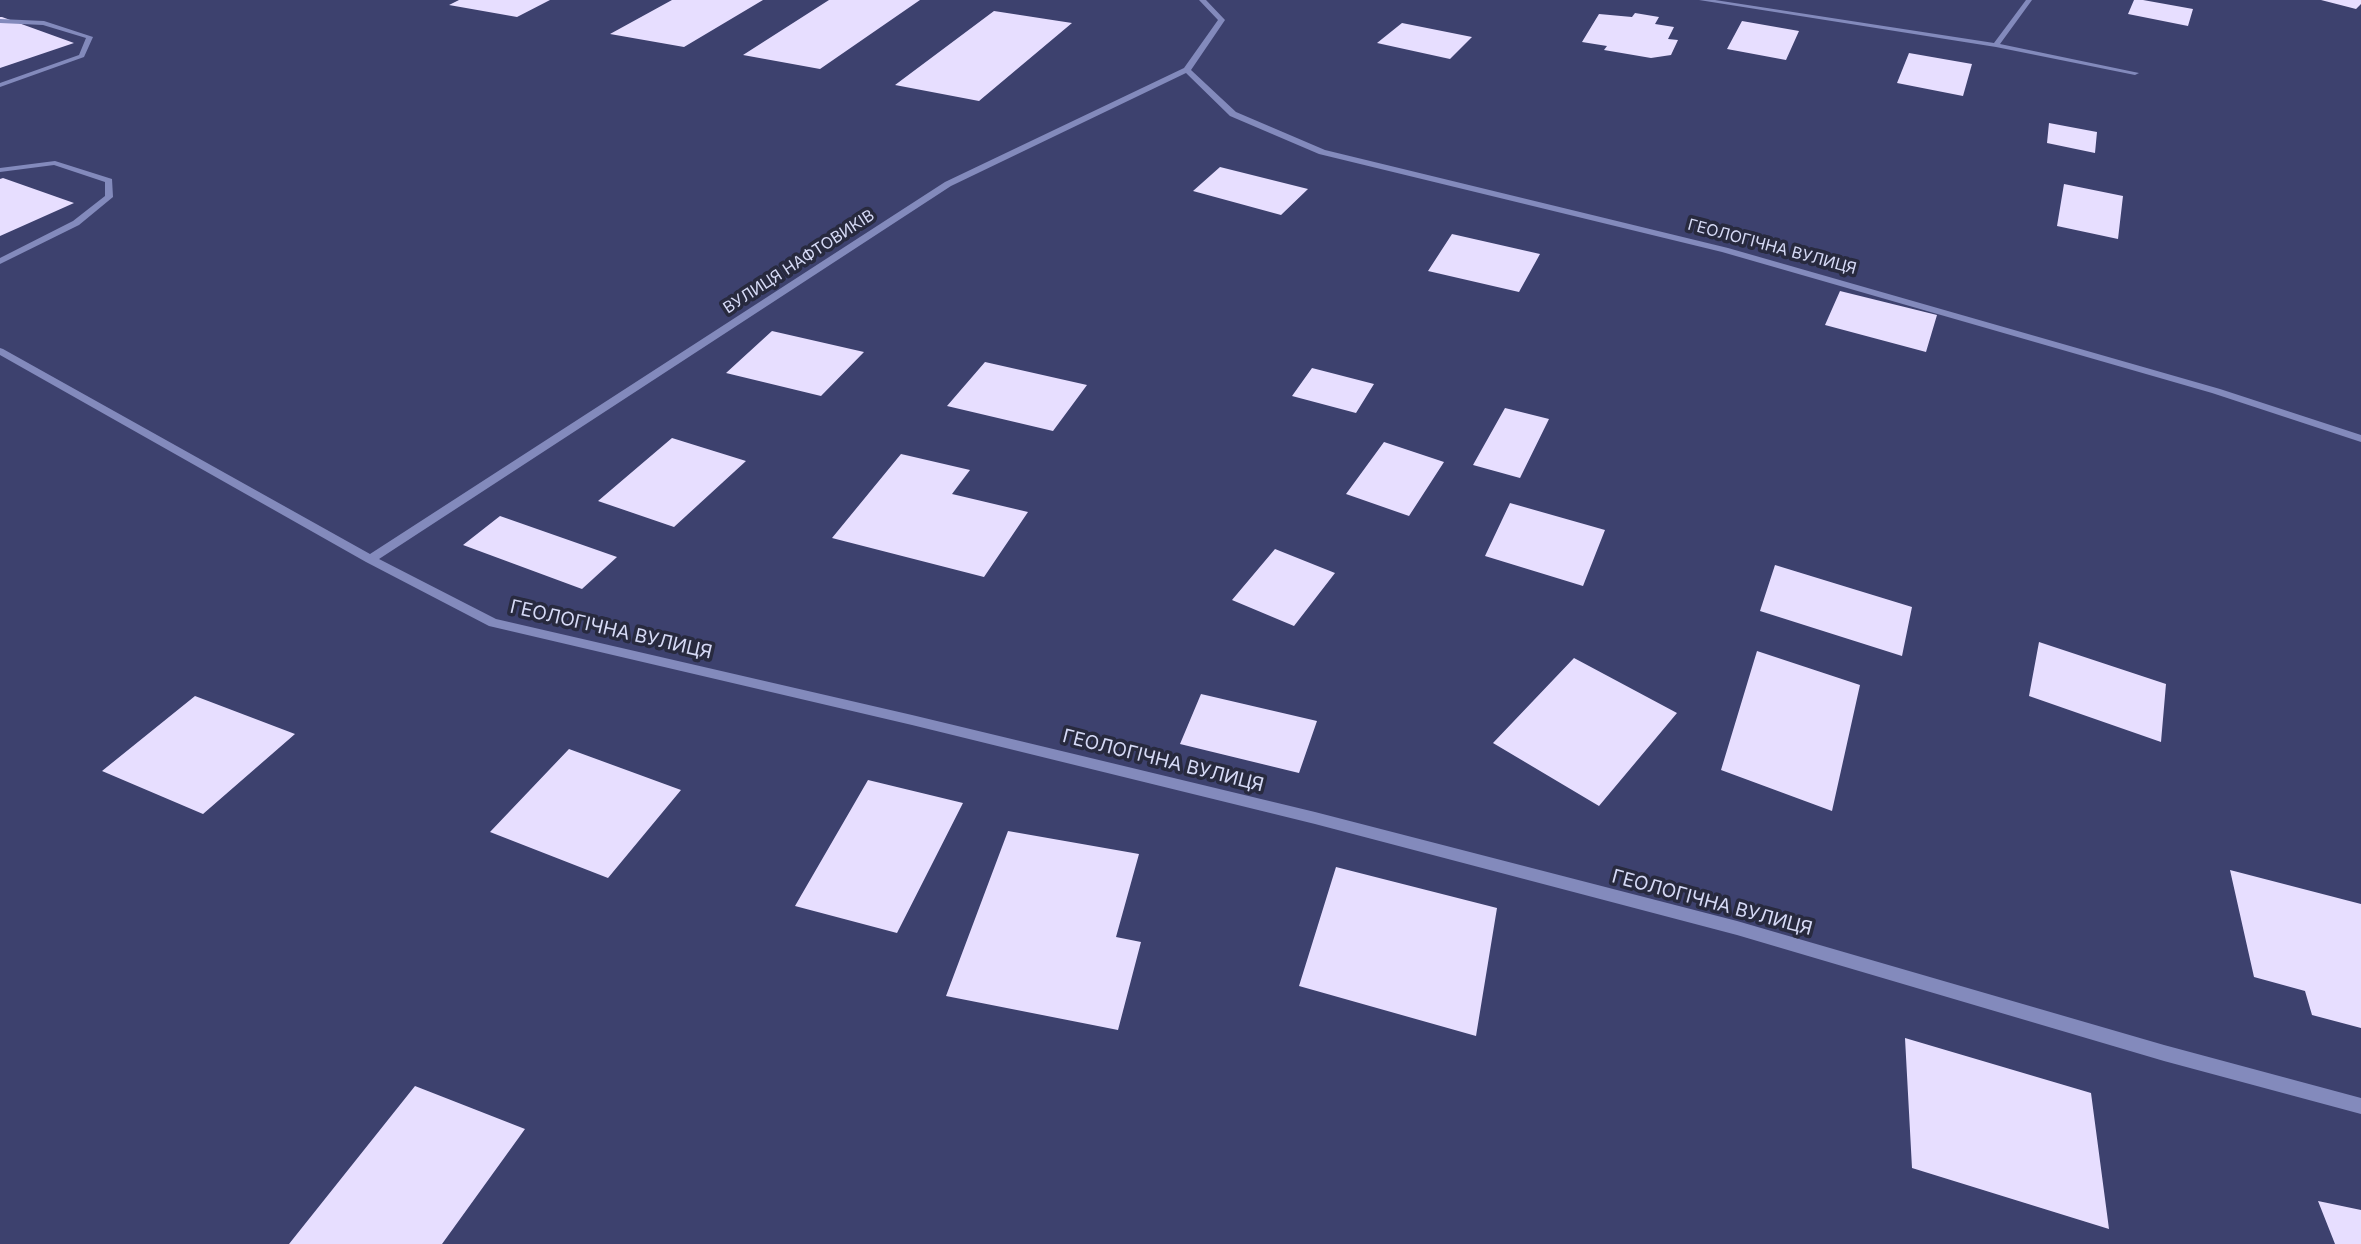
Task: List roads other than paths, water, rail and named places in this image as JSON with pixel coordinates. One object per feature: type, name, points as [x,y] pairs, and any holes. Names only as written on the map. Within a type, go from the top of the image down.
[{"type":"street","points":[[1187,71],[1222,20],[1202,0]]},
{"type":"street","points":[[1702,0],[1996,45],[2135,73]]},
{"type":"street","points":[[1996,45],[2029,0]]},
{"type":"street","points":[[0,21],[44,23],[90,37],[82,56],[0,85]]},
{"type":"street","name":"ГЕОЛОГІЧНА ВУЛИЦЯ","points":[[1187,71],[1233,114],[1322,152],[1725,250],[2216,391],[2361,439]]},
{"type":"street","name":"ВУЛИЦЯ НАФТОВИКІВ","points":[[370,559],[948,184],[1187,71]]},
{"type":"street","points":[[0,170],[55,163],[109,181],[109,197],[76,223],[0,261]]},
{"type":"street","name":"ГЕОЛОГІЧНА ВУЛИЦЯ","points":[[0,351],[370,559],[493,623],[912,720],[1328,821],[1737,928],[2164,1053],[2361,1106]]}]
